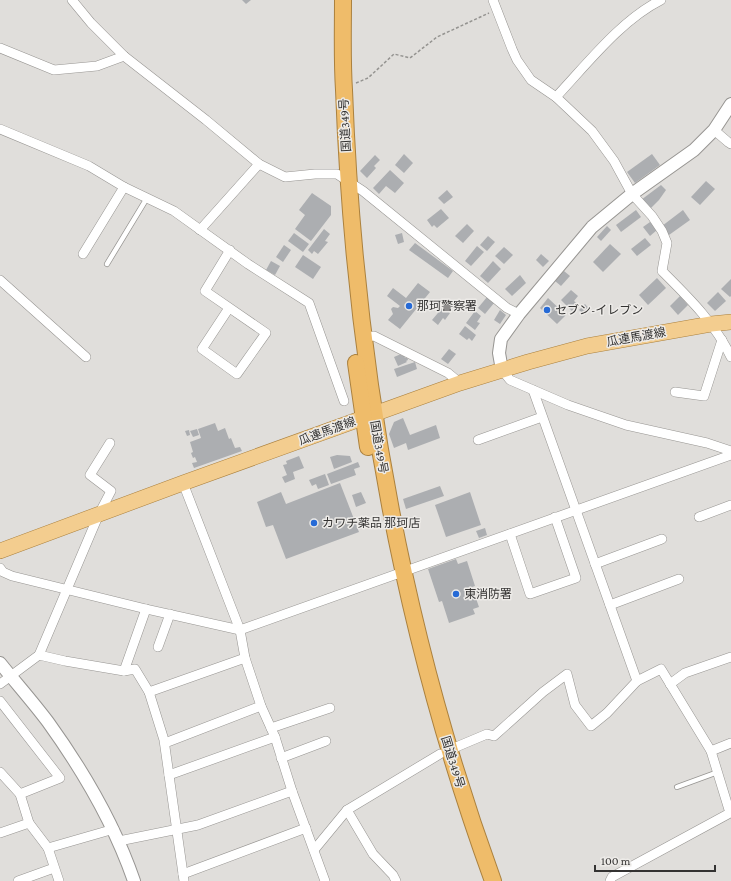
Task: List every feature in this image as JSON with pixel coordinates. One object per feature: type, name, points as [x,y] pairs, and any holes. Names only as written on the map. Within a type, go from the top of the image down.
[{"type":"highway","name":"国道349号","points":[[333,0],[334,90],[343,179],[363,337],[368,416]]},
{"type":"highway","name":"国道349号","points":[[343,0],[344,88],[342,245],[368,416],[382,524],[398,574],[421,688],[493,881]]},
{"type":"highway","name":"国道349号","points":[[444,752],[467,839],[482,881]]},
{"type":"main road","name":"瓜連馬渡線","points":[[0,551],[460,383],[587,346],[731,322]]},
{"type":"street","points":[[72,0],[91,23],[124,56],[206,120],[259,164],[284,177],[315,174],[343,179],[363,192],[507,308],[519,314]]},
{"type":"street","points":[[493,0],[512,49],[521,65],[531,80],[556,97],[592,131],[614,161],[632,194],[652,216],[662,231],[667,243],[662,271],[712,324],[731,357]]},
{"type":"street","points":[[556,97],[632,18],[661,0]]},
{"type":"street","points":[[0,48],[54,70],[97,66],[124,56]]},
{"type":"street","points":[[731,104],[714,130],[694,150],[632,194],[592,227],[519,314],[501,339],[498,353],[502,370],[510,380],[568,405],[626,425],[706,442],[731,451]]},
{"type":"street","points":[[714,130],[731,144]]},
{"type":"street","points":[[1,133],[89,166],[124,187],[174,211],[248,264],[309,303],[344,401]]},
{"type":"street","points":[[200,230],[259,164]]},
{"type":"street","points":[[83,254],[124,187]]},
{"type":"street","points":[[228,308],[202,349],[237,374],[266,333],[205,291],[230,250]]},
{"type":"street","points":[[0,280],[86,357]]},
{"type":"street","points":[[363,337],[374,336],[392,344],[448,373],[460,383]]},
{"type":"street","points":[[675,392],[704,396],[722,340]]},
{"type":"street","points":[[533,390],[637,681]]},
{"type":"street","points":[[478,440],[542,417]]},
{"type":"street","points":[[0,684],[39,655],[111,491],[90,475],[110,443]]},
{"type":"street","points":[[0,568],[2,572],[12,576],[146,609],[240,630],[731,455]]},
{"type":"street","points":[[183,483],[240,630],[245,658],[261,706],[273,733],[325,881]]},
{"type":"street","points":[[699,517],[731,505]]},
{"type":"street","points":[[510,534],[530,594],[576,578],[555,518]]},
{"type":"street","points":[[595,564],[662,539]]},
{"type":"street","points":[[610,605],[679,579]]},
{"type":"street","points":[[124,670],[146,609]]},
{"type":"street","points":[[158,647],[170,614]]},
{"type":"street","points":[[39,655],[65,661],[124,670],[135,669],[149,692],[165,743],[183,878],[306,828]]},
{"type":"street","points":[[670,684],[685,673],[731,657]]},
{"type":"street","points":[[149,692],[245,658]]},
{"type":"street","points":[[0,663],[48,721],[87,779],[114,829],[134,881]]},
{"type":"street","points":[[314,850],[347,810],[444,752],[487,734],[494,736],[543,692],[567,674],[575,705],[591,726],[637,681],[661,669],[710,751],[730,813],[612,877],[610,881]]},
{"type":"street","points":[[0,701],[60,778],[20,794]]},
{"type":"street","points":[[165,743],[261,706]]},
{"type":"street","points":[[169,775],[330,708]]},
{"type":"street","points":[[282,758],[326,741]]},
{"type":"street","points":[[710,751],[731,743]]},
{"type":"street","points":[[1,776],[20,794],[29,823],[48,848],[59,881]]},
{"type":"street","points":[[119,841],[198,825],[292,790]]},
{"type":"street","points":[[347,810],[373,854],[393,875],[396,881]]},
{"type":"street","points":[[0,833],[29,823]]},
{"type":"street","points":[[48,848],[114,829]]},
{"type":"street","points":[[18,881],[54,868]]},
{"type":"lane","points":[[107,264],[147,198]]},
{"type":"lane","points":[[677,787],[718,772]]},
{"type":"path","points":[[344,88],[368,78],[394,54],[410,58],[437,37],[496,10]]},
{"type":"building","points":[[242,0],[251,0],[246,4]]},
{"type":"building","points":[[404,154],[413,163],[404,173],[395,165]]},
{"type":"building","points":[[652,154],[660,165],[635,183],[627,172]]},
{"type":"building","points":[[375,155],[380,160],[374,166],[376,168],[367,178],[360,171]]},
{"type":"building","points":[[390,170],[404,183],[395,193],[386,186],[379,194],[373,188]]},
{"type":"building","points":[[706,181],[715,189],[700,205],[691,197]]},
{"type":"building","points":[[661,185],[666,190],[649,210],[641,200]]},
{"type":"building","points":[[447,190],[453,197],[444,204],[438,198]]},
{"type":"building","points":[[312,193],[331,206],[331,215],[311,241],[295,229],[305,215],[299,210]]},
{"type":"building","points":[[441,209],[449,218],[437,228],[434,225],[432,227],[427,220]]},
{"type":"building","points":[[636,210],[641,217],[621,232],[616,225]]},
{"type":"building","points":[[683,210],[690,220],[669,235],[662,226]]},
{"type":"building","points":[[650,222],[657,230],[650,236],[643,227]]},
{"type":"building","points":[[467,224],[474,231],[463,243],[455,236]]},
{"type":"building","points":[[607,226],[611,230],[601,241],[597,237]]},
{"type":"building","points":[[324,229],[330,234],[325,241],[328,242],[318,254],[314,251],[312,254],[308,250]]},
{"type":"building","points":[[294,233],[309,244],[303,252],[288,241]]},
{"type":"building","points":[[402,233],[404,242],[398,244],[395,235]]},
{"type":"building","points":[[488,236],[495,242],[487,251],[480,245]]},
{"type":"building","points":[[645,238],[651,245],[637,256],[631,249]]},
{"type":"building","points":[[415,243],[453,271],[448,278],[409,250]]},
{"type":"building","points":[[610,244],[621,254],[603,272],[593,262]]},
{"type":"building","points":[[284,245],[291,250],[283,262],[276,257]]},
{"type":"building","points":[[477,246],[484,252],[471,266],[465,261]]},
{"type":"building","points":[[504,247],[513,255],[504,264],[495,256]]},
{"type":"building","points":[[541,254],[549,261],[543,267],[536,260]]},
{"type":"building","points":[[303,255],[321,267],[313,279],[295,267]]},
{"type":"building","points":[[271,261],[280,266],[275,275],[266,270]]},
{"type":"building","points":[[493,261],[501,269],[488,283],[480,276]]},
{"type":"building","points":[[564,271],[570,276],[561,286],[555,281]]},
{"type":"building","points":[[520,275],[526,283],[512,296],[505,289]]},
{"type":"building","points":[[657,278],[666,288],[648,305],[639,295]]},
{"type":"building","points":[[731,279],[731,296],[730,297],[721,289]]},
{"type":"building","name":"那珂警察署","points":[[418,283],[430,292],[400,329],[388,320],[393,314],[391,309],[393,307],[398,308],[400,306],[387,296],[393,288],[406,298]]},
{"type":"building","points":[[571,290],[578,296],[574,301],[578,304],[572,311],[561,300]]},
{"type":"building","points":[[718,292],[726,301],[715,311],[707,303]]},
{"type":"building","points":[[680,296],[688,305],[678,315],[670,306]]},
{"type":"building","points":[[487,297],[494,303],[485,314],[478,308]]},
{"type":"building","points":[[548,298],[566,315],[557,324],[540,308]]},
{"type":"building","points":[[585,304],[590,310],[585,315],[579,310]]},
{"type":"building","points":[[443,307],[450,313],[445,320],[443,318],[438,325],[432,320]]},
{"type":"building","points":[[500,310],[506,315],[500,324],[494,320]]},
{"type":"building","points":[[475,311],[481,316],[477,322],[480,323],[475,330],[466,323]]},
{"type":"building","points":[[465,326],[476,335],[472,341],[469,338],[467,340],[459,334]]},
{"type":"building","points":[[449,349],[456,354],[448,364],[441,359]]},
{"type":"building","points":[[401,354],[402,356],[404,355],[405,358],[407,357],[408,360],[406,361],[407,362],[398,366],[394,357]]},
{"type":"building","points":[[415,362],[417,369],[397,377],[394,369]]},
{"type":"building","points":[[403,418],[410,435],[436,425],[440,438],[408,450],[406,443],[394,448],[389,434],[394,422]]},
{"type":"building","points":[[215,423],[218,431],[225,428],[229,439],[231,438],[235,448],[240,447],[242,451],[194,468],[192,463],[197,462],[191,453],[193,452],[190,442],[201,438],[198,429]]},
{"type":"building","points":[[197,429],[199,435],[193,437],[190,431]]},
{"type":"building","points":[[189,430],[190,435],[187,436],[185,431]]},
{"type":"building","points":[[337,455],[350,456],[352,462],[334,469],[330,457]]},
{"type":"building","points":[[299,456],[304,468],[293,472],[295,479],[285,483],[282,477],[287,475],[283,465],[287,464],[286,461]]},
{"type":"building","points":[[358,462],[360,467],[354,469],[356,475],[331,484],[327,474]]},
{"type":"building","points":[[325,474],[329,485],[318,489],[316,484],[312,486],[309,480]]},
{"type":"building","points":[[340,483],[359,532],[286,559],[273,525],[266,527],[257,502],[281,492],[286,504]]},
{"type":"building","points":[[440,486],[444,496],[406,509],[403,499]]},
{"type":"building","points":[[361,492],[366,503],[356,507],[352,495]]},
{"type":"building","points":[[470,492],[481,525],[446,537],[435,505]]},
{"type":"building","points":[[485,528],[487,535],[479,538],[476,531]]},
{"type":"building","name":"東消防署","points":[[456,559],[458,564],[467,561],[475,586],[472,587],[479,607],[473,609],[475,614],[449,623],[442,601],[439,602],[428,569]]},
{"type":"place","name":"那珂警察署","points":[[409,306]]},
{"type":"place","name":"セブン-イレブン","points":[[547,310]]},
{"type":"place","name":"カワチ薬品 那珂店","points":[[314,523]]},
{"type":"place","name":"東消防署","points":[[456,594]]}]
